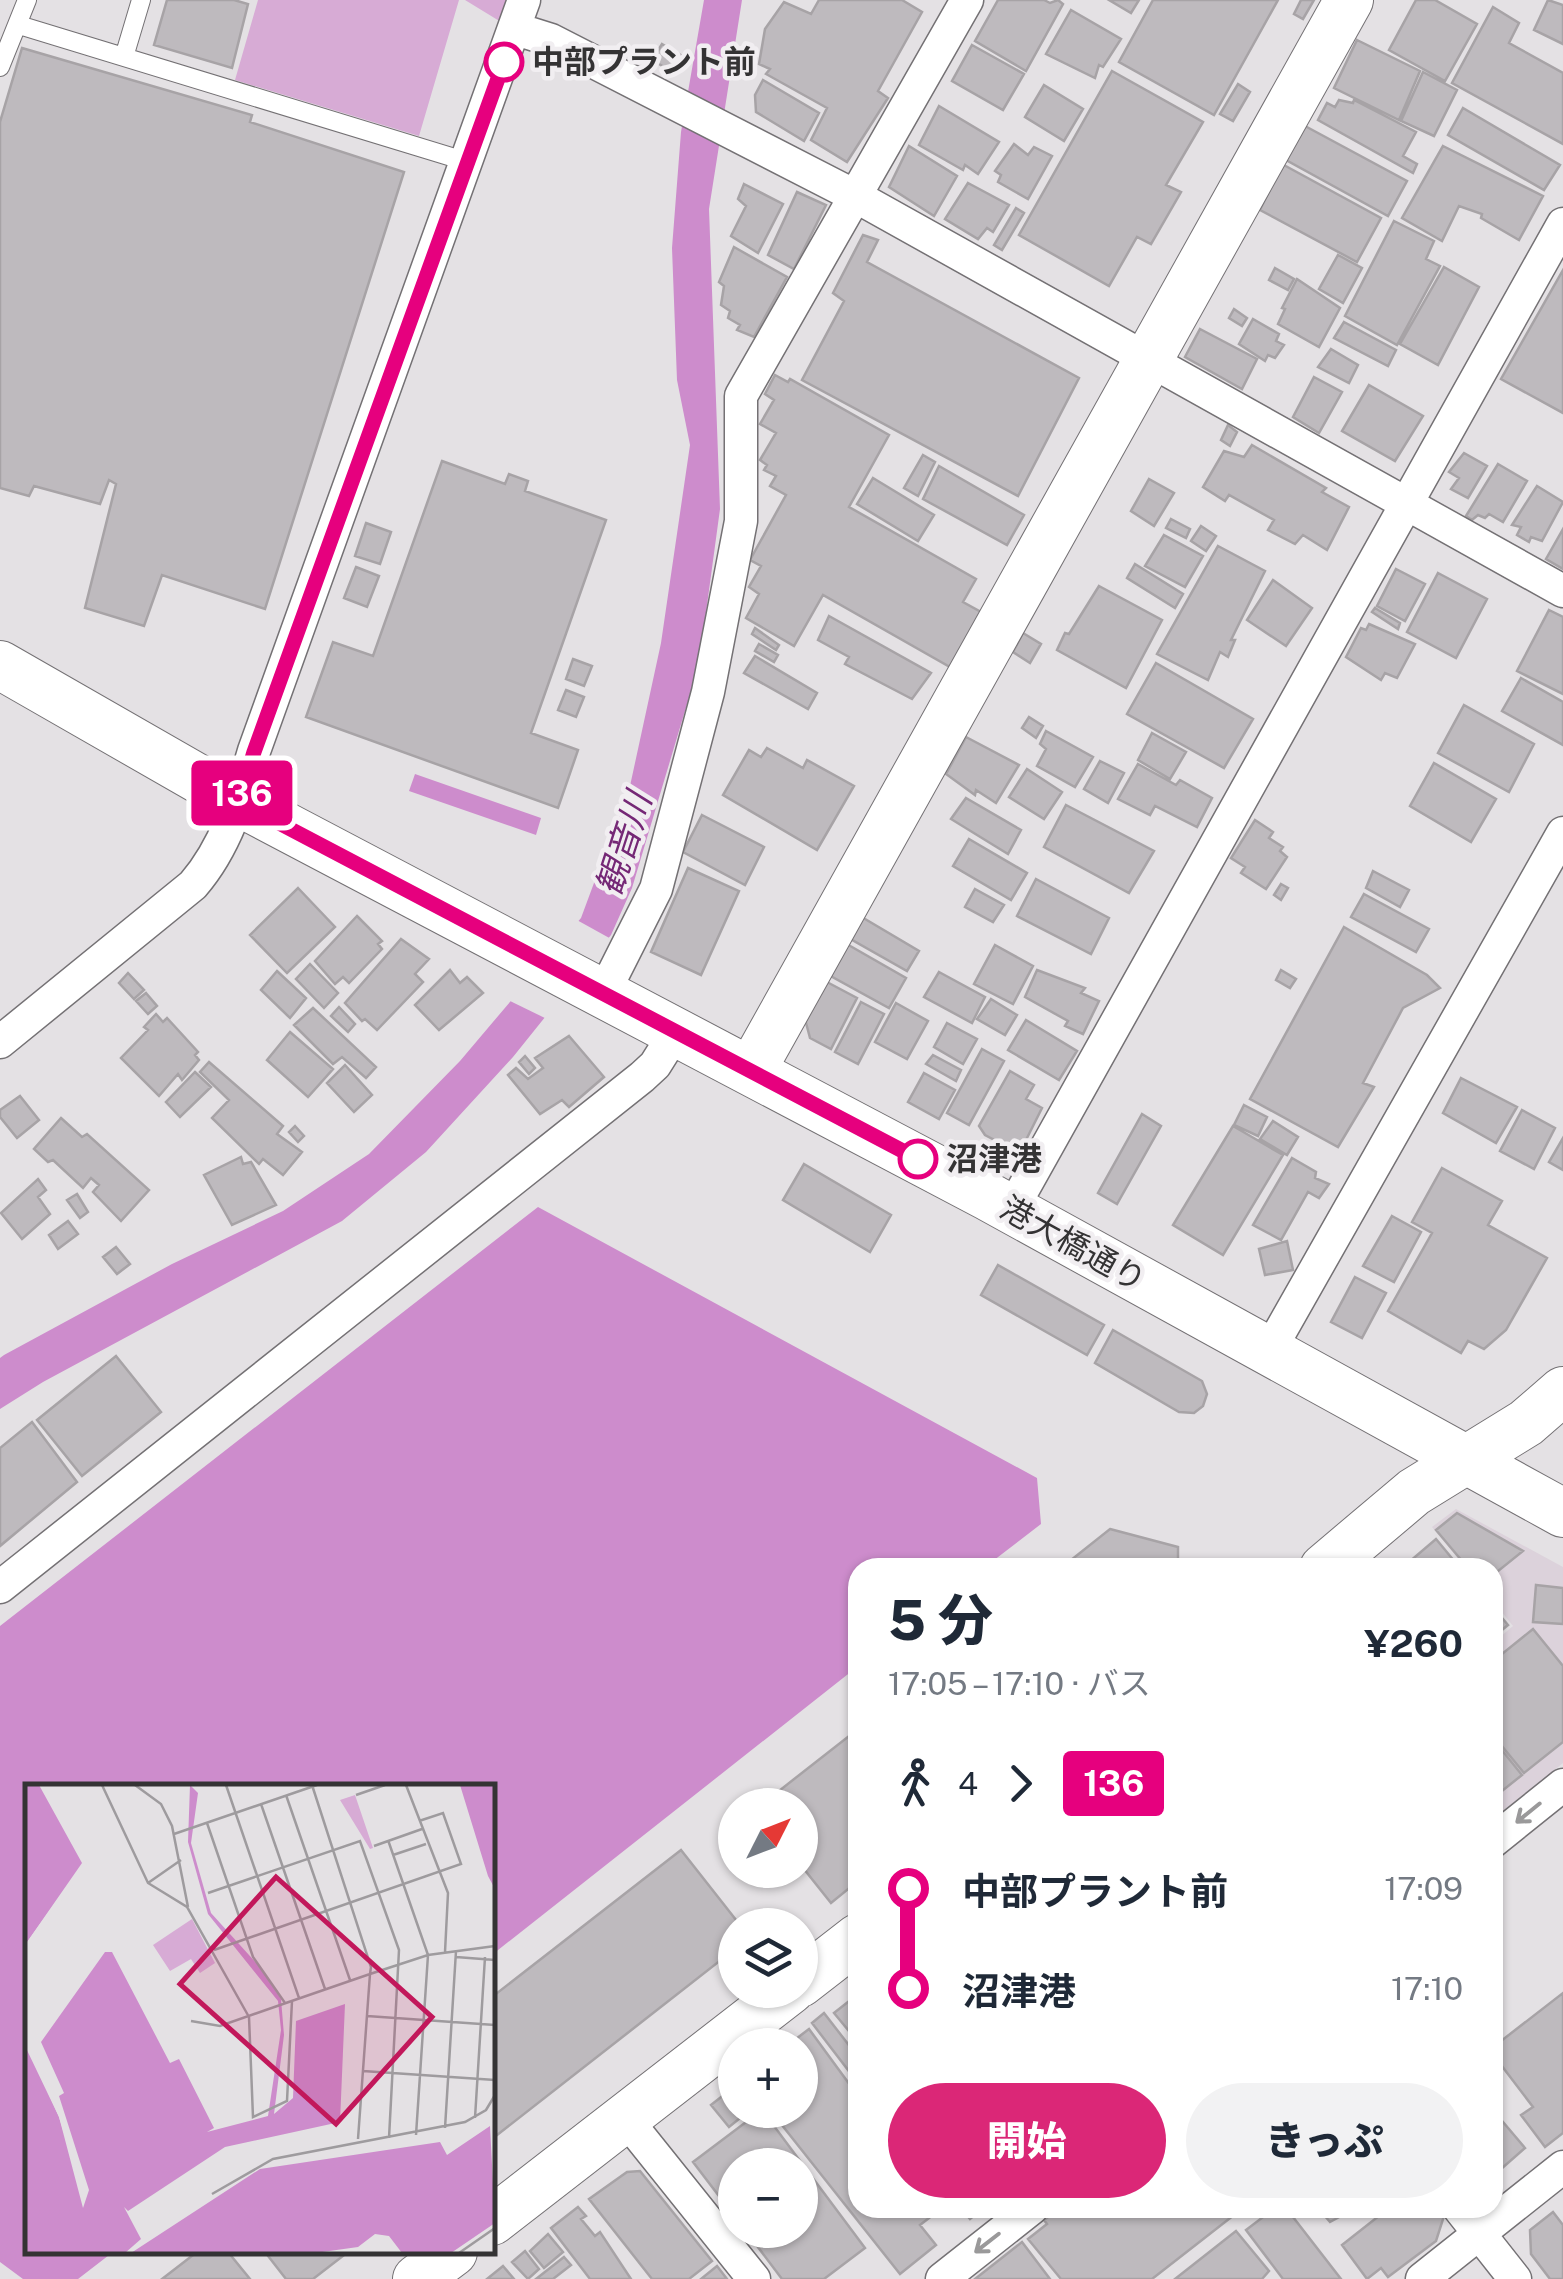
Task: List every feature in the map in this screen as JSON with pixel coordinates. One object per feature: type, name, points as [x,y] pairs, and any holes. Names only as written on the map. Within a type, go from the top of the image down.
[{"type":"street","points":[[593,986],[656,890],[708,692],[742,521],[741,396],[966,0]]},
{"type":"street","points":[[751,1071],[1349,0]]},
{"type":"street","points":[[0,1042],[194,885],[212,864],[239,802],[520,15],[551,40],[858,196],[1563,591]]},
{"type":"street","points":[[1012,1209],[1563,224]]},
{"type":"street","name":"港大橋通り","points":[[0,665],[239,802],[1012,1209],[1563,1513]]},
{"type":"street","points":[[1268,1353],[1563,833]]},
{"type":"street","points":[[0,1587],[642,1078],[676,1030]]},
{"type":"street","points":[[1336,1558],[1414,1492],[1526,1423],[1563,1391]]},
{"type":"street","points":[[1503,1833],[1563,1785]]},
{"type":"street","points":[[818,1968],[848,1946]]},
{"type":"street","points":[[495,2219],[767,2008]]},
{"type":"street","points":[[625,2118],[754,2279]]},
{"type":"street","points":[[1503,2216],[1563,2168]]},
{"type":"street","points":[[942,2279],[1019,2218]]},
{"type":"street","points":[[1467,2218],[1516,2279]]},
{"type":"street","points":[[1422,2279],[1500,2218]]},
{"type":"street","points":[[417,2279],[450,2254]]},
{"type":"lane","points":[[0,66],[27,0]]},
{"type":"lane","points":[[124,57],[141,0]]},
{"type":"lane","points":[[19,24],[468,162]]},
{"type":"shaded area","points":[[258,0],[459,0],[419,136],[235,80]]},
{"type":"shaded area","points":[[465,0],[507,0],[501,22]]},
{"type":"shaded area","points":[[1456,1509],[1563,1567],[1563,1763],[1503,1811],[1503,1634],[1513,1626],[1503,1614],[1503,1558],[1458,1558],[1432,1527]]},
{"type":"water","name":"観音川","points":[[704,0],[742,0],[709,209],[720,509],[699,664],[632,888],[611,935],[513,1057],[426,1152],[342,1221],[0,1409],[0,1358],[4,1355],[172,1264],[283,1211],[369,1154],[460,1061],[581,918],[630,786],[661,643],[690,445],[677,380],[672,248],[681,132]]},
{"type":"water","points":[[415,774],[541,818],[536,835],[409,791]]},
{"type":"water","points":[[538,1207],[1037,1478],[1041,1524],[997,1558],[848,1558],[848,1674],[495,1952],[495,1784],[25,1784],[25,2254],[110,2254],[78,2279],[23,2279],[0,2262],[0,1626]]},
{"type":"pier","points":[[575,919],[613,940],[549,1020],[508,1000]]},
{"type":"building","points":[[167,0],[234,0],[248,4],[232,68],[154,45]]},
{"type":"building","points":[[819,0],[902,0],[922,12],[878,91],[888,98],[847,162],[811,140],[827,108],[766,74],[770,69],[759,64],[765,29],[784,2],[811,14]]},
{"type":"building","points":[[998,0],[1058,0],[1063,4],[1026,71],[975,41]]},
{"type":"building","points":[[1109,0],[1139,0],[1131,13]]},
{"type":"building","points":[[1153,0],[1278,0],[1214,115],[1119,62]]},
{"type":"building","points":[[1301,0],[1314,0],[1303,19],[1294,14]]},
{"type":"building","points":[[1416,0],[1435,0],[1477,24],[1445,81],[1389,50]]},
{"type":"building","points":[[1548,0],[1563,5],[1563,44],[1534,30]]},
{"type":"building","points":[[1493,7],[1519,23],[1509,43],[1563,73],[1563,144],[1452,83]]},
{"type":"building","points":[[1071,10],[1121,39],[1103,67],[1099,65],[1095,78],[1046,54]]},
{"type":"building","points":[[1357,40],[1420,71],[1399,120],[1334,88]]},
{"type":"building","points":[[662,44],[684,57],[675,73],[652,60]]},
{"type":"building","points":[[972,45],[1024,74],[1003,110],[952,81]]},
{"type":"building","points":[[22,48],[252,115],[250,122],[404,172],[265,609],[162,575],[144,626],[85,608],[116,484],[109,480],[100,504],[34,486],[29,496],[0,488],[0,122]]},
{"type":"building","points":[[1112,71],[1203,122],[1166,185],[1181,192],[1151,244],[1137,237],[1109,286],[1019,235]]},
{"type":"building","points":[[1423,72],[1457,90],[1434,136],[1401,121]]},
{"type":"building","points":[[763,80],[819,113],[804,141],[756,112],[755,95]]},
{"type":"building","points":[[1238,84],[1250,92],[1233,121],[1220,114]]},
{"type":"building","points":[[1044,85],[1083,109],[1064,141],[1025,117]]},
{"type":"building","points":[[1339,100],[1354,100],[1416,132],[1403,156],[1417,164],[1413,173],[1318,120],[1327,103],[1335,107]]},
{"type":"building","points":[[939,106],[999,142],[978,174],[965,165],[963,170],[919,145]]},
{"type":"building","points":[[1463,108],[1560,165],[1544,190],[1448,135]]},
{"type":"building","points":[[1305,126],[1407,181],[1388,216],[1286,160]]},
{"type":"building","points":[[1014,144],[1028,155],[1034,147],[1052,156],[1028,199],[998,182],[1001,175],[995,171]]},
{"type":"building","points":[[909,146],[957,176],[934,216],[889,187]]},
{"type":"building","points":[[1443,146],[1543,196],[1519,240],[1481,218],[1482,214],[1459,206],[1442,241],[1402,218]]},
{"type":"building","points":[[1282,164],[1381,218],[1357,262],[1260,210]]},
{"type":"building","points":[[968,183],[1009,205],[993,232],[987,228],[978,239],[945,219]]},
{"type":"building","points":[[744,184],[783,204],[758,253],[731,236],[746,206],[738,199]]},
{"type":"building","points":[[797,192],[826,205],[794,269],[768,255]]},
{"type":"building","points":[[1016,208],[1024,213],[1002,250],[994,245]]},
{"type":"building","points":[[1394,221],[1434,241],[1426,259],[1440,266],[1397,345],[1345,316]]},
{"type":"building","points":[[863,235],[878,240],[867,262],[1079,378],[1018,496],[802,380],[844,301],[833,293]]},
{"type":"building","points":[[734,247],[787,277],[754,337],[737,330],[740,325],[728,318],[730,311],[721,305],[724,286],[719,282]]},
{"type":"building","points":[[1338,255],[1362,268],[1343,303],[1319,289]]},
{"type":"building","points":[[1444,267],[1479,287],[1438,365],[1400,344]]},
{"type":"building","points":[[1275,268],[1294,279],[1288,290],[1269,280]]},
{"type":"building","points":[[1563,270],[1563,413],[1501,379]]},
{"type":"building","points":[[1297,279],[1340,308],[1319,347],[1278,324]]},
{"type":"building","points":[[1234,309],[1247,318],[1242,326],[1229,318]]},
{"type":"building","points":[[1253,319],[1279,334],[1276,341],[1284,345],[1275,358],[1268,355],[1265,361],[1239,344]]},
{"type":"building","points":[[1344,322],[1396,350],[1388,366],[1334,338]]},
{"type":"building","points":[[1200,329],[1257,359],[1242,389],[1185,357]]},
{"type":"building","points":[[1331,349],[1358,365],[1349,383],[1318,367]]},
{"type":"building","points":[[775,375],[788,382],[790,379],[889,435],[849,507],[976,579],[963,602],[981,612],[950,667],[823,595],[794,646],[746,618],[759,594],[749,587],[761,566],[750,560],[786,495],[770,486],[776,476],[764,470],[767,465],[760,460],[776,433],[760,424],[774,400],[765,394]]},
{"type":"building","points":[[1314,377],[1342,392],[1319,433],[1293,417]]},
{"type":"building","points":[[1369,385],[1423,416],[1395,461],[1342,431]]},
{"type":"building","points":[[1228,425],[1237,432],[1230,446],[1221,440]]},
{"type":"building","points":[[1252,445],[1326,488],[1322,492],[1349,507],[1327,550],[1303,535],[1295,544],[1268,530],[1274,520],[1229,495],[1225,501],[1203,487],[1224,451],[1244,457]]},
{"type":"building","points":[[1464,453],[1487,466],[1468,498],[1451,489],[1459,478],[1449,472]]},
{"type":"building","points":[[923,455],[935,462],[918,496],[904,488]]},
{"type":"building","points":[[442,461],[505,484],[509,474],[528,481],[525,491],[606,520],[531,733],[578,750],[558,808],[306,717],[333,642],[373,656]]},
{"type":"building","points":[[1498,464],[1527,481],[1503,522],[1489,514],[1472,520],[1466,516]]},
{"type":"building","points":[[939,466],[1024,515],[1007,545],[923,499]]},
{"type":"building","points":[[873,478],[934,515],[918,541],[857,504]]},
{"type":"building","points":[[1149,479],[1174,493],[1154,526],[1131,511]]},
{"type":"building","points":[[1537,486],[1563,502],[1542,541],[1531,537],[1529,542],[1517,535],[1521,527],[1512,525]]},
{"type":"building","points":[[1171,519],[1190,529],[1186,538],[1166,528]]},
{"type":"building","points":[[366,523],[391,532],[380,564],[355,556]]},
{"type":"building","points":[[1201,526],[1216,536],[1206,551],[1191,541]]},
{"type":"building","points":[[1563,529],[1563,569],[1546,559]]},
{"type":"building","points":[[1164,535],[1203,556],[1185,587],[1145,566]]},
{"type":"building","points":[[1218,546],[1265,571],[1231,640],[1235,640],[1228,657],[1220,652],[1208,680],[1157,654]]},
{"type":"building","points":[[1135,564],[1183,594],[1175,608],[1127,578]]},
{"type":"building","points":[[356,567],[379,576],[367,607],[344,598]]},
{"type":"building","points":[[1396,569],[1425,584],[1405,621],[1377,606]]},
{"type":"building","points":[[1438,573],[1487,599],[1456,658],[1407,632]]},
{"type":"building","points":[[1273,580],[1312,608],[1286,646],[1247,620]]},
{"type":"building","points":[[1099,586],[1162,620],[1126,688],[1057,650]]},
{"type":"building","points":[[1375,608],[1400,623],[1398,629],[1372,612]]},
{"type":"building","points":[[1549,610],[1563,617],[1563,694],[1517,671]]},
{"type":"building","points":[[829,616],[931,673],[912,699],[845,664],[849,657],[818,640]]},
{"type":"building","points":[[1369,624],[1415,644],[1397,678],[1385,673],[1381,680],[1346,657],[1361,628],[1366,630]]},
{"type":"building","points":[[755,628],[779,645],[776,650],[752,634]]},
{"type":"building","points":[[1023,633],[1041,644],[1030,663],[1013,652]]},
{"type":"building","points":[[759,644],[778,655],[774,662],[755,651]]},
{"type":"building","points":[[755,656],[817,693],[808,709],[744,673]]},
{"type":"building","points":[[573,659],[592,666],[584,686],[566,679]]},
{"type":"building","points":[[1156,663],[1253,719],[1224,768],[1127,714]]},
{"type":"building","points":[[1521,678],[1563,702],[1563,745],[1502,711]]},
{"type":"building","points":[[566,690],[584,697],[576,717],[558,710]]},
{"type":"building","points":[[1464,705],[1534,744],[1509,792],[1438,753]]},
{"type":"building","points":[[1029,717],[1043,726],[1036,738],[1022,728]]},
{"type":"building","points":[[1046,731],[1093,757],[1075,787],[1037,766],[1046,749],[1040,744]]},
{"type":"building","points":[[1152,733],[1186,752],[1170,779],[1138,760]]},
{"type":"building","points":[[966,737],[1019,765],[996,803],[976,790],[975,795],[946,774]]},
{"type":"building","points":[[767,748],[803,768],[807,760],[854,786],[817,850],[723,795],[749,750],[761,757]]},
{"type":"building","points":[[1100,761],[1124,773],[1108,803],[1084,789]]},
{"type":"building","points":[[1434,763],[1496,799],[1471,842],[1410,806]]},
{"type":"building","points":[[1138,764],[1176,785],[1180,780],[1212,798],[1197,827],[1155,806],[1150,815],[1118,799]]},
{"type":"building","points":[[1027,769],[1062,792],[1044,819],[1009,797]]},
{"type":"building","points":[[966,798],[1021,830],[1008,854],[951,819]]},
{"type":"building","points":[[1066,805],[1154,851],[1129,893],[1044,847]]},
{"type":"building","points":[[702,815],[764,847],[745,885],[683,852]]},
{"type":"building","points":[[1255,820],[1273,832],[1269,838],[1283,847],[1280,851],[1287,857],[1266,889],[1241,873],[1245,867],[1231,858]]},
{"type":"building","points":[[969,839],[1027,873],[1011,900],[953,866]]},
{"type":"building","points":[[688,868],[739,891],[701,975],[651,952]]},
{"type":"building","points":[[1373,871],[1409,890],[1400,907],[1366,888]]},
{"type":"building","points":[[1036,879],[1109,918],[1091,954],[1017,916]]},
{"type":"building","points":[[1281,884],[1288,888],[1281,900],[1274,895]]},
{"type":"building","points":[[298,888],[335,927],[287,973],[250,935]]},
{"type":"building","points":[[975,889],[1004,905],[993,922],[965,907]]},
{"type":"building","points":[[1364,894],[1429,929],[1416,952],[1351,917]]},
{"type":"building","points":[[357,916],[382,941],[378,944],[382,949],[349,983],[343,977],[335,984],[315,961]]},
{"type":"building","points":[[860,916],[919,951],[907,971],[847,937]]},
{"type":"building","points":[[1344,927],[1427,975],[1440,988],[1403,1008],[1363,1083],[1374,1087],[1338,1147],[1250,1099]]},
{"type":"building","points":[[401,939],[429,959],[415,974],[423,982],[377,1030],[345,1003]]},
{"type":"building","points":[[845,943],[906,978],[889,1008],[827,974]]},
{"type":"building","points":[[995,945],[1033,966],[1013,1004],[974,984]]},
{"type":"building","points":[[310,964],[338,993],[324,1008],[296,979]]},
{"type":"building","points":[[450,970],[460,983],[467,977],[483,993],[439,1030],[415,1005]]},
{"type":"building","points":[[1037,970],[1085,988],[1081,993],[1099,1001],[1083,1034],[1025,997]]},
{"type":"building","points":[[1281,970],[1296,979],[1290,988],[1276,980]]},
{"type":"building","points":[[277,971],[306,998],[290,1018],[261,990]]},
{"type":"building","points":[[939,972],[985,997],[972,1023],[924,997]]},
{"type":"building","points":[[128,973],[144,990],[134,999],[119,983]]},
{"type":"building","points":[[825,981],[857,998],[831,1049],[810,1038],[805,1019]]},
{"type":"building","points":[[146,993],[157,1006],[148,1014],[136,1001]]},
{"type":"building","points":[[991,999],[1017,1015],[1005,1035],[977,1019]]},
{"type":"building","points":[[861,1002],[884,1014],[858,1064],[835,1052]]},
{"type":"building","points":[[896,1003],[928,1021],[907,1059],[875,1042]]},
{"type":"building","points":[[339,1007],[355,1024],[348,1032],[331,1016]]},
{"type":"building","points":[[313,1008],[376,1067],[366,1078],[342,1057],[333,1064],[294,1025]]},
{"type":"building","points":[[156,1014],[163,1022],[167,1018],[198,1052],[195,1055],[199,1060],[182,1080],[178,1074],[159,1096],[121,1058],[148,1030],[144,1027]]},
{"type":"building","points":[[1026,1020],[1077,1051],[1059,1080],[1008,1050]]},
{"type":"building","points":[[947,1023],[977,1039],[963,1064],[934,1047]]},
{"type":"building","points":[[290,1032],[333,1069],[308,1097],[267,1060]]},
{"type":"building","points":[[569,1036],[604,1077],[569,1107],[562,1100],[540,1114],[508,1075],[516,1068],[528,1079],[543,1068],[535,1058]]},
{"type":"building","points":[[982,1049],[1004,1061],[969,1125],[947,1113]]},
{"type":"building","points":[[933,1055],[961,1070],[956,1081],[926,1064]]},
{"type":"building","points":[[525,1056],[535,1068],[529,1074],[519,1062]]},
{"type":"building","points":[[209,1062],[283,1126],[277,1134],[302,1152],[283,1175],[263,1159],[259,1164],[212,1118],[229,1100],[200,1072]]},
{"type":"building","points":[[345,1065],[372,1095],[354,1112],[327,1083]]},
{"type":"building","points":[[1010,1071],[1034,1085],[1026,1099],[1042,1108],[1026,1140],[1006,1146],[985,1135],[979,1126]]},
{"type":"building","points":[[195,1072],[211,1087],[180,1117],[166,1102]]},
{"type":"building","points":[[924,1073],[955,1090],[939,1119],[908,1102]]},
{"type":"building","points":[[1461,1078],[1517,1107],[1496,1143],[1443,1113]]},
{"type":"building","points":[[20,1096],[39,1120],[17,1138],[0,1117],[0,1110]]},
{"type":"building","points":[[1244,1105],[1267,1117],[1258,1136],[1234,1125]]},
{"type":"building","points":[[1522,1110],[1555,1128],[1534,1169],[1500,1151]]},
{"type":"building","points":[[1142,1114],[1161,1126],[1117,1204],[1098,1193]]},
{"type":"building","points":[[61,1118],[82,1137],[87,1134],[149,1190],[121,1221],[93,1192],[99,1185],[91,1178],[83,1188],[53,1160],[48,1162],[34,1149]]},
{"type":"building","points":[[1273,1121],[1298,1137],[1287,1155],[1260,1139]]},
{"type":"building","points":[[295,1126],[304,1136],[298,1142],[289,1132]]},
{"type":"building","points":[[1233,1126],[1283,1155],[1223,1255],[1173,1225]]},
{"type":"building","points":[[1563,1138],[1563,1170],[1549,1162]]},
{"type":"building","points":[[241,1157],[243,1164],[251,1162],[276,1205],[232,1225],[204,1175]]},
{"type":"building","points":[[1292,1158],[1316,1172],[1315,1178],[1329,1184],[1319,1198],[1308,1192],[1281,1240],[1253,1225]]},
{"type":"building","points":[[804,1164],[891,1215],[870,1252],[783,1200]]},
{"type":"building","points":[[1442,1168],[1502,1201],[1488,1225],[1547,1258],[1506,1330],[1484,1349],[1468,1341],[1461,1353],[1388,1311],[1432,1233],[1412,1222]]},
{"type":"building","points":[[38,1179],[46,1190],[38,1197],[50,1214],[22,1239],[1,1213]]},
{"type":"building","points":[[77,1194],[88,1212],[80,1218],[67,1200]]},
{"type":"building","points":[[1392,1216],[1421,1232],[1394,1282],[1363,1266]]},
{"type":"building","points":[[68,1221],[78,1234],[58,1249],[49,1235]]},
{"type":"building","points":[[1287,1241],[1293,1270],[1265,1275],[1259,1249]]},
{"type":"building","points":[[116,1247],[130,1264],[117,1274],[103,1257]]},
{"type":"building","points":[[998,1265],[1104,1325],[1087,1355],[981,1295]]},
{"type":"building","points":[[1355,1277],[1386,1293],[1362,1338],[1331,1322]]},
{"type":"building","points":[[1113,1330],[1202,1381],[1207,1394],[1203,1406],[1194,1413],[1179,1412],[1095,1363]]},
{"type":"building","points":[[116,1356],[161,1412],[82,1476],[37,1420]]},
{"type":"building","points":[[32,1422],[77,1482],[0,1546],[0,1448]]},
{"type":"building","points":[[1457,1513],[1523,1551],[1503,1567],[1503,1558],[1460,1558],[1436,1530]]},
{"type":"building","points":[[1110,1529],[1178,1547],[1178,1558],[1074,1558]]},
{"type":"building","points":[[1436,1539],[1452,1558],[1414,1558]]},
{"type":"building","points":[[1536,1585],[1563,1588],[1563,1624],[1533,1622]]},
{"type":"building","points":[[1533,1629],[1563,1666],[1563,1742],[1524,1773],[1503,1747],[1503,1653]]},
{"type":"building","points":[[848,1737],[848,1889],[831,1903],[818,1887],[818,1788],[783,1788]]},
{"type":"building","points":[[1503,1752],[1522,1775],[1503,1790]]},
{"type":"building","points":[[681,1850],[727,1908],[718,1908],[718,1962],[495,2137],[495,1995]]},
{"type":"building","points":[[1563,1993],[1563,2133],[1545,2147],[1521,2115],[1533,2107],[1503,2067],[1503,2039]]},
{"type":"building","points":[[848,2002],[848,2030],[834,2013]]},
{"type":"building","points":[[824,2013],[848,2044],[848,2070],[818,2028],[812,2023]]},
{"type":"building","points":[[818,2041],[848,2082],[848,2208],[818,2171],[818,2148],[800,2148],[784,2128],[818,2128]]},
{"type":"building","points":[[1503,2122],[1525,2148],[1503,2167]]},
{"type":"building","points":[[738,2128],[775,2128],[790,2148],[718,2148],[718,2195],[693,2162]]},
{"type":"building","points":[[640,2171],[712,2261],[689,2279],[652,2279],[589,2199],[627,2172]]},
{"type":"building","points":[[818,2185],[865,2248],[824,2279],[782,2279],[759,2248],[818,2248]]},
{"type":"building","points":[[578,2207],[586,2216],[581,2219],[595,2236],[600,2232],[631,2279],[590,2279],[551,2228]]},
{"type":"building","points":[[1553,2212],[1563,2225],[1563,2279],[1550,2279],[1531,2254],[1530,2230]]},
{"type":"building","points":[[856,2218],[929,2218],[920,2225],[936,2245],[900,2274]]},
{"type":"building","points":[[1230,2218],[1152,2279],[1061,2279],[1028,2239],[1047,2224],[1044,2220]]},
{"type":"building","points":[[1262,2218],[1294,2218],[1341,2279],[1283,2279],[1246,2230]]},
{"type":"building","points":[[1376,2218],[1443,2218],[1436,2241],[1388,2277],[1381,2268],[1367,2279],[1342,2245]]},
{"type":"building","points":[[1236,2231],[1269,2271],[1262,2279],[1175,2279]]},
{"type":"building","points":[[548,2234],[563,2252],[544,2268],[530,2251]]},
{"type":"building","points":[[1022,2242],[1050,2279],[975,2279]]},
{"type":"building","points":[[525,2251],[539,2269],[528,2279],[512,2262]]},
{"type":"building","points":[[194,2254],[230,2254],[250,2279],[162,2279]]},
{"type":"building","points":[[267,2254],[345,2254],[313,2279],[286,2279]]},
{"type":"building","points":[[564,2257],[571,2265],[553,2279],[536,2279]]},
{"type":"building","points":[[503,2266],[514,2279],[487,2279]]},
{"type":"building","points":[[717,2266],[727,2279],[701,2279]]},
{"type":"bus line","name":"136","points":[[504,62],[239,802],[918,1159]]},
{"type":"place","name":"中部プラント前","points":[[504,62]]},
{"type":"place","name":"沼津港","points":[[918,1159]]}]
